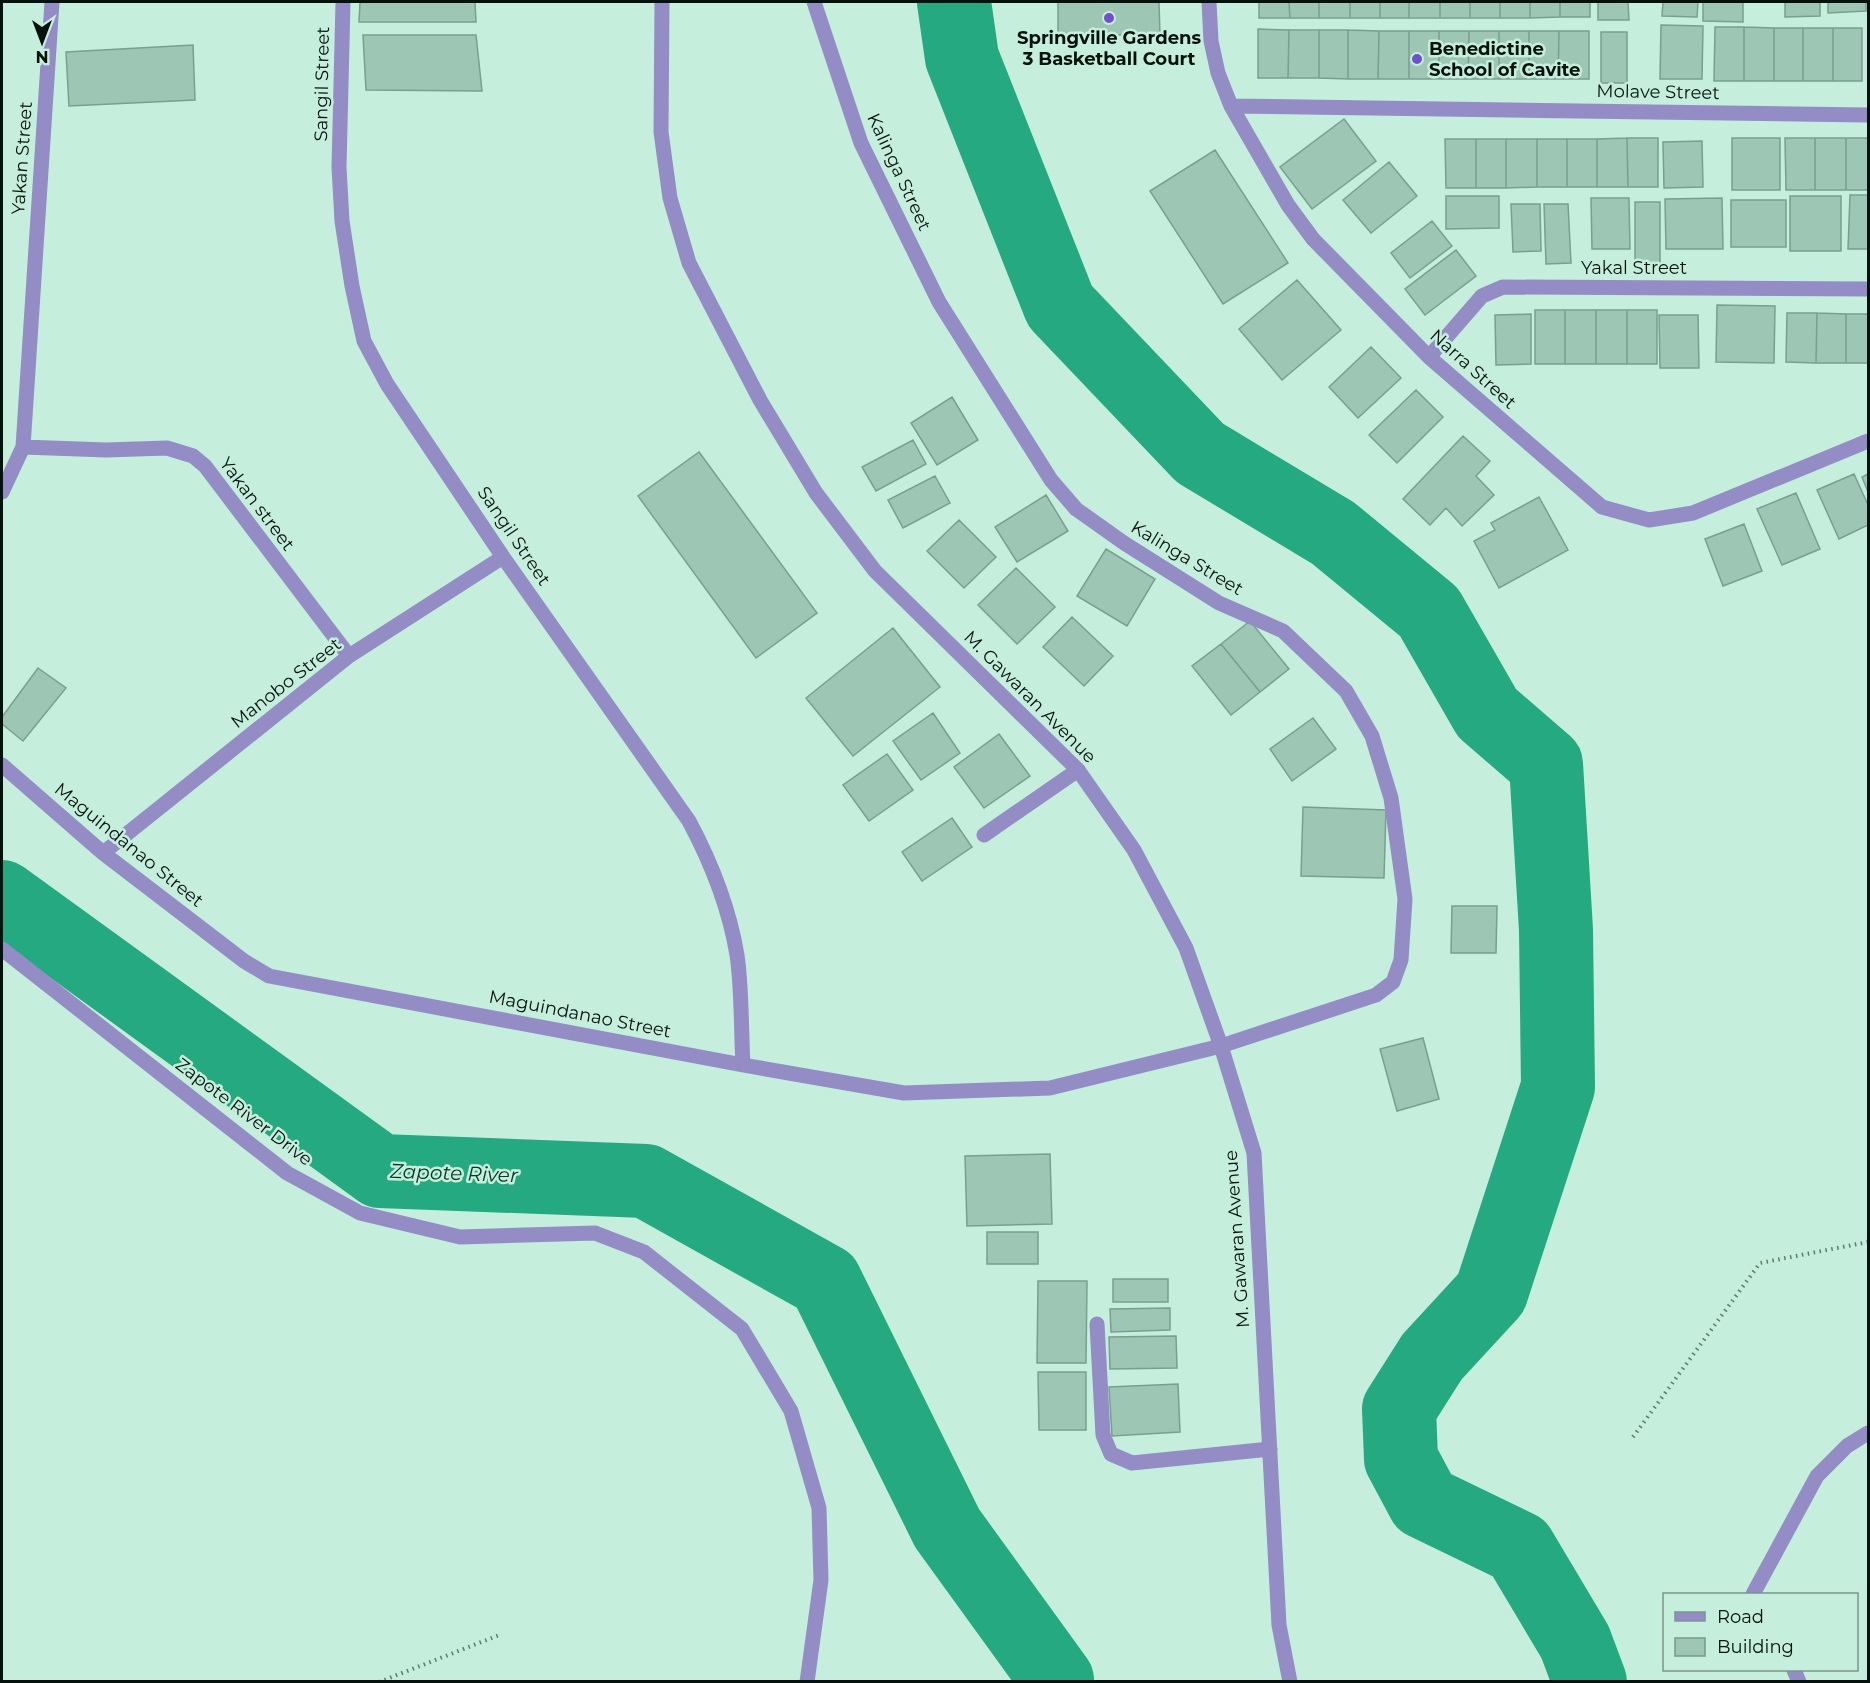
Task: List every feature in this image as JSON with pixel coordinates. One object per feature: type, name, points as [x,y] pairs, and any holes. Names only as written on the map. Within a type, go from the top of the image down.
[{"type":"street","name":"Yakan Street","points":[[2,492],[22,447],[52,2]]},
{"type":"street","name":"Sangil Street","points":[[343,2],[339,167],[342,221],[352,286],[364,341],[387,384],[503,557],[690,821],[709,859],[725,902],[737,956],[743,1065]]},
{"type":"street","name":"M. Gawaran Avenue","points":[[663,2],[661,132],[670,198],[689,263],[760,400],[816,493],[875,571],[1078,770],[1134,850],[1186,948],[1221,1046],[1254,1153],[1279,1624],[1290,1682]]},
{"type":"street","name":"Kalinga Street","points":[[814,2],[861,143],[934,292],[1051,480],[1076,509],[1124,543],[1219,603],[1283,631],[1347,691],[1372,736],[1391,798],[1405,899],[1401,960],[1393,982],[1376,995],[1221,1046]]},
{"type":"street","name":"Narra Street","points":[[1209,2],[1211,41],[1218,73],[1231,106],[1288,205],[1313,239],[1429,357],[1602,507],[1649,520],[1693,513],[1869,441]]},
{"type":"street","name":"Molave Street","points":[[1231,106],[1869,115]]},
{"type":"street","name":"Yakal Street","points":[[1429,357],[1482,296],[1503,287],[1869,289]]},
{"type":"street","name":"Yakan street","points":[[22,447],[106,450],[167,448],[194,456],[205,466],[349,656]]},
{"type":"street","name":"Manobo Street","points":[[103,853],[349,656],[503,557]]},
{"type":"street","name":"Maguindanao Street","points":[[2,765],[103,853],[244,961],[269,976],[743,1065],[904,1092],[1050,1088],[1221,1046]]},
{"type":"street","points":[[984,835],[1078,770]]},
{"type":"street","name":"Zapote River Drive","points":[[2,949],[288,1173],[360,1214],[460,1237],[595,1233],[644,1252],[742,1329],[792,1411],[819,1508],[821,1580],[807,1682]]},
{"type":"street","points":[[1097,1324],[1103,1435],[1111,1454],[1132,1464],[1270,1449]]},
{"type":"street","points":[[1757,1591],[1817,1476],[1847,1446],[1869,1433]]},
{"type":"path","points":[[1633,1437],[1760,1263],[1869,1242]]},
{"type":"path","points":[[378,1682],[502,1634]]},
{"type":"building","points":[[360,2],[475,2],[476,22],[359,22]]},
{"type":"building","name":"Springville Gardens 3 Basketball Court","points":[[1058,2],[1159,2],[1160,35],[1058,35]]},
{"type":"building","points":[[1259,2],[1289,2],[1290,18],[1259,18]]},
{"type":"building","points":[[1289,2],[1319,2],[1319,18],[1290,18]]},
{"type":"building","points":[[1319,2],[1350,2],[1350,18],[1319,18]]},
{"type":"building","points":[[1350,2],[1380,2],[1380,18],[1350,18]]},
{"type":"building","points":[[1380,2],[1409,2],[1409,18],[1380,18]]},
{"type":"building","points":[[1409,2],[1440,2],[1440,18],[1409,18]]},
{"type":"building","points":[[1440,2],[1470,2],[1470,18],[1440,18]]},
{"type":"building","points":[[1470,2],[1500,2],[1500,18],[1470,18]]},
{"type":"building","points":[[1500,2],[1530,2],[1530,18],[1500,18]]},
{"type":"building","points":[[1530,2],[1560,2],[1560,17],[1530,18]]},
{"type":"building","points":[[1560,2],[1590,2],[1590,17],[1560,17]]},
{"type":"building","points":[[1598,2],[1628,2],[1629,20],[1598,20]]},
{"type":"building","points":[[1663,2],[1698,2],[1697,17],[1662,16]]},
{"type":"building","points":[[1703,2],[1743,2],[1743,22],[1703,21]]},
{"type":"building","points":[[1785,2],[1820,2],[1820,16],[1785,17]]},
{"type":"building","points":[[1828,2],[1866,2],[1866,11],[1828,13]]},
{"type":"building","points":[[1661,25],[1703,26],[1702,79],[1660,79]]},
{"type":"building","points":[[1715,27],[1744,27],[1744,81],[1714,81]]},
{"type":"building","points":[[1744,27],[1774,28],[1774,81],[1744,81]]},
{"type":"building","points":[[1774,28],[1803,28],[1803,81],[1774,81]]},
{"type":"building","points":[[1803,28],[1833,28],[1833,81],[1803,81]]},
{"type":"building","points":[[1833,28],[1862,28],[1862,81],[1833,81]]},
{"type":"building","points":[[1258,29],[1289,30],[1288,78],[1258,78]]},
{"type":"building","points":[[1289,30],[1319,30],[1319,78],[1288,78]]},
{"type":"building","points":[[1319,30],[1348,30],[1348,79],[1319,78]]},
{"type":"building","points":[[1348,30],[1379,31],[1378,79],[1348,79]]},
{"type":"building","points":[[1379,31],[1409,31],[1409,79],[1378,79]]},
{"type":"building","points":[[1409,31],[1439,31],[1439,79],[1409,79]]},
{"type":"building","points":[[1439,31],[1469,31],[1468,79],[1439,79]]},
{"type":"building","points":[[1469,31],[1499,31],[1499,79],[1468,79]]},
{"type":"building","points":[[1499,31],[1529,31],[1529,79],[1499,79]]},
{"type":"building","points":[[1529,31],[1559,31],[1558,79],[1529,79]]},
{"type":"building","points":[[1559,31],[1589,31],[1589,79],[1558,79]]},
{"type":"building","points":[[1601,32],[1627,32],[1627,83],[1601,83]]},
{"type":"building","points":[[363,35],[476,35],[482,91],[366,90]]},
{"type":"building","points":[[193,45],[195,100],[69,106],[66,52]]},
{"type":"building","points":[[1344,119],[1376,161],[1312,209],[1280,167]]},
{"type":"building","points":[[1627,138],[1628,187],[1597,187],[1597,139]]},
{"type":"building","points":[[1627,138],[1658,138],[1658,187],[1628,187]]},
{"type":"building","points":[[1732,138],[1780,138],[1780,190],[1732,190]]},
{"type":"building","points":[[1785,138],[1815,138],[1815,190],[1786,190]]},
{"type":"building","points":[[1815,138],[1846,138],[1846,190],[1815,190]]},
{"type":"building","points":[[1846,138],[1868,138],[1868,190],[1846,190]]},
{"type":"building","points":[[1445,139],[1476,139],[1476,188],[1446,188]]},
{"type":"building","points":[[1476,139],[1506,139],[1506,188],[1476,188]]},
{"type":"building","points":[[1506,139],[1537,139],[1537,187],[1506,188]]},
{"type":"building","points":[[1537,139],[1567,139],[1567,187],[1537,187]]},
{"type":"building","points":[[1567,139],[1597,139],[1597,187],[1567,187]]},
{"type":"building","points":[[1702,141],[1703,187],[1664,188],[1663,142]]},
{"type":"building","points":[[1215,150],[1288,263],[1223,304],[1150,191]]},
{"type":"building","points":[[1389,162],[1417,196],[1371,233],[1343,200]]},
{"type":"building","points":[[1850,195],[1868,195],[1868,249],[1848,249]]},
{"type":"building","points":[[1446,196],[1499,196],[1499,228],[1446,229]]},
{"type":"building","points":[[1790,196],[1841,196],[1841,251],[1790,251]]},
{"type":"building","points":[[1591,198],[1629,198],[1630,249],[1592,249]]},
{"type":"building","points":[[1722,198],[1723,249],[1666,249],[1665,199]]},
{"type":"building","points":[[1731,200],[1786,200],[1786,247],[1731,247]]},
{"type":"building","points":[[1635,202],[1660,202],[1660,266],[1635,266]]},
{"type":"building","points":[[1511,204],[1540,204],[1541,251],[1513,252]]},
{"type":"building","points":[[1544,204],[1568,204],[1571,263],[1546,264]]},
{"type":"building","points":[[1432,221],[1452,246],[1410,278],[1391,253]]},
{"type":"building","points":[[1456,250],[1476,276],[1425,315],[1405,289]]},
{"type":"building","points":[[1297,280],[1341,330],[1282,380],[1239,329]]},
{"type":"building","points":[[1717,305],[1775,306],[1774,363],[1716,362]]},
{"type":"building","points":[[1535,310],[1565,310],[1565,364],[1535,364]]},
{"type":"building","points":[[1565,310],[1596,310],[1596,364],[1565,364]]},
{"type":"building","points":[[1596,310],[1627,310],[1627,364],[1596,364]]},
{"type":"building","points":[[1627,310],[1657,310],[1657,364],[1627,364]]},
{"type":"building","points":[[1787,313],[1817,313],[1816,363],[1786,362]]},
{"type":"building","points":[[1817,313],[1846,314],[1846,363],[1816,363]]},
{"type":"building","points":[[1531,314],[1531,364],[1496,365],[1495,315]]},
{"type":"building","points":[[1846,314],[1868,314],[1868,363],[1846,363]]},
{"type":"building","points":[[1659,315],[1698,315],[1699,368],[1660,368]]},
{"type":"building","points":[[1371,347],[1401,378],[1358,418],[1329,387]]},
{"type":"building","points":[[1416,390],[1443,417],[1397,463],[1369,435]]},
{"type":"building","points":[[952,397],[978,440],[937,465],[911,423]]},
{"type":"building","points":[[1463,436],[1490,461],[1476,476],[1494,495],[1462,526],[1446,508],[1430,525],[1403,499]]},
{"type":"building","points":[[913,440],[926,464],[876,491],[862,467]]},
{"type":"building","points":[[699,452],[817,613],[756,658],[638,496]]},
{"type":"building","points":[[1854,474],[1868,505],[1868,525],[1839,539],[1817,490]]},
{"type":"building","points":[[1868,474],[1868,492],[1862,477]]},
{"type":"building","points":[[935,476],[950,503],[903,528],[888,500]]},
{"type":"building","points":[[1796,493],[1820,549],[1782,565],[1757,509]]},
{"type":"building","points":[[1046,495],[1068,531],[1017,562],[995,527]]},
{"type":"building","points":[[1539,497],[1568,550],[1499,588],[1474,541],[1495,530],[1491,523]]},
{"type":"building","points":[[959,520],[996,557],[964,588],[927,551]]},
{"type":"building","points":[[1744,524],[1762,571],[1723,586],[1705,539]]},
{"type":"building","points":[[1106,549],[1155,579],[1127,626],[1077,596]]},
{"type":"building","points":[[1016,568],[1055,607],[1017,644],[978,605]]},
{"type":"building","points":[[1072,617],[1113,656],[1084,686],[1043,647]]},
{"type":"building","points":[[1250,621],[1289,669],[1260,692],[1221,644]]},
{"type":"building","points":[[893,628],[940,687],[853,756],[806,698]]},
{"type":"building","points":[[1221,644],[1260,692],[1231,715],[1192,666]]},
{"type":"building","points":[[38,668],[66,688],[23,741],[2,724],[2,717]]},
{"type":"building","points":[[933,713],[960,753],[921,780],[893,741]]},
{"type":"building","points":[[1313,718],[1336,749],[1292,781],[1270,749]]},
{"type":"building","points":[[999,734],[1030,776],[984,808],[954,767]]},
{"type":"building","points":[[887,754],[913,790],[869,821],[843,785]]},
{"type":"building","points":[[1303,807],[1386,810],[1384,878],[1301,876]]},
{"type":"building","points":[[952,818],[972,847],[922,881],[902,852]]},
{"type":"building","points":[[1452,906],[1497,906],[1496,953],[1451,953]]},
{"type":"building","points":[[1423,1038],[1439,1099],[1397,1111],[1380,1049]]},
{"type":"building","points":[[1050,1154],[1052,1224],[967,1226],[965,1156]]},
{"type":"building","points":[[987,1232],[1038,1232],[1038,1264],[987,1264]]},
{"type":"building","points":[[1113,1279],[1168,1279],[1168,1302],[1113,1302]]},
{"type":"building","points":[[1038,1281],[1087,1281],[1086,1363],[1037,1363]]},
{"type":"building","points":[[1170,1308],[1170,1330],[1111,1332],[1110,1309]]},
{"type":"building","points":[[1176,1336],[1177,1368],[1110,1369],[1109,1337]]},
{"type":"building","points":[[1038,1372],[1086,1372],[1086,1430],[1039,1430]]},
{"type":"building","points":[[1178,1384],[1180,1432],[1112,1436],[1109,1387]]},
{"type":"waterway","points":[[954,2],[962,58],[1060,306],[1200,453],[1333,533],[1429,612],[1487,713],[1546,764],[1556,930],[1558,1087],[1491,1293],[1432,1357],[1399,1409],[1401,1459],[1424,1502],[1519,1548],[1575,1642],[1590,1682]]},
{"type":"waterway","name":"Zapote River","points":[[2,897],[380,1171],[646,1181],[825,1281],[947,1528],[1057,1680],[1056,1682]]},
{"type":"place","name":"Springville Gardens 3 Basketball Court","points":[[1109,18]]},
{"type":"place","name":"Benedictine School of Cavite","points":[[1417,59]]}]
